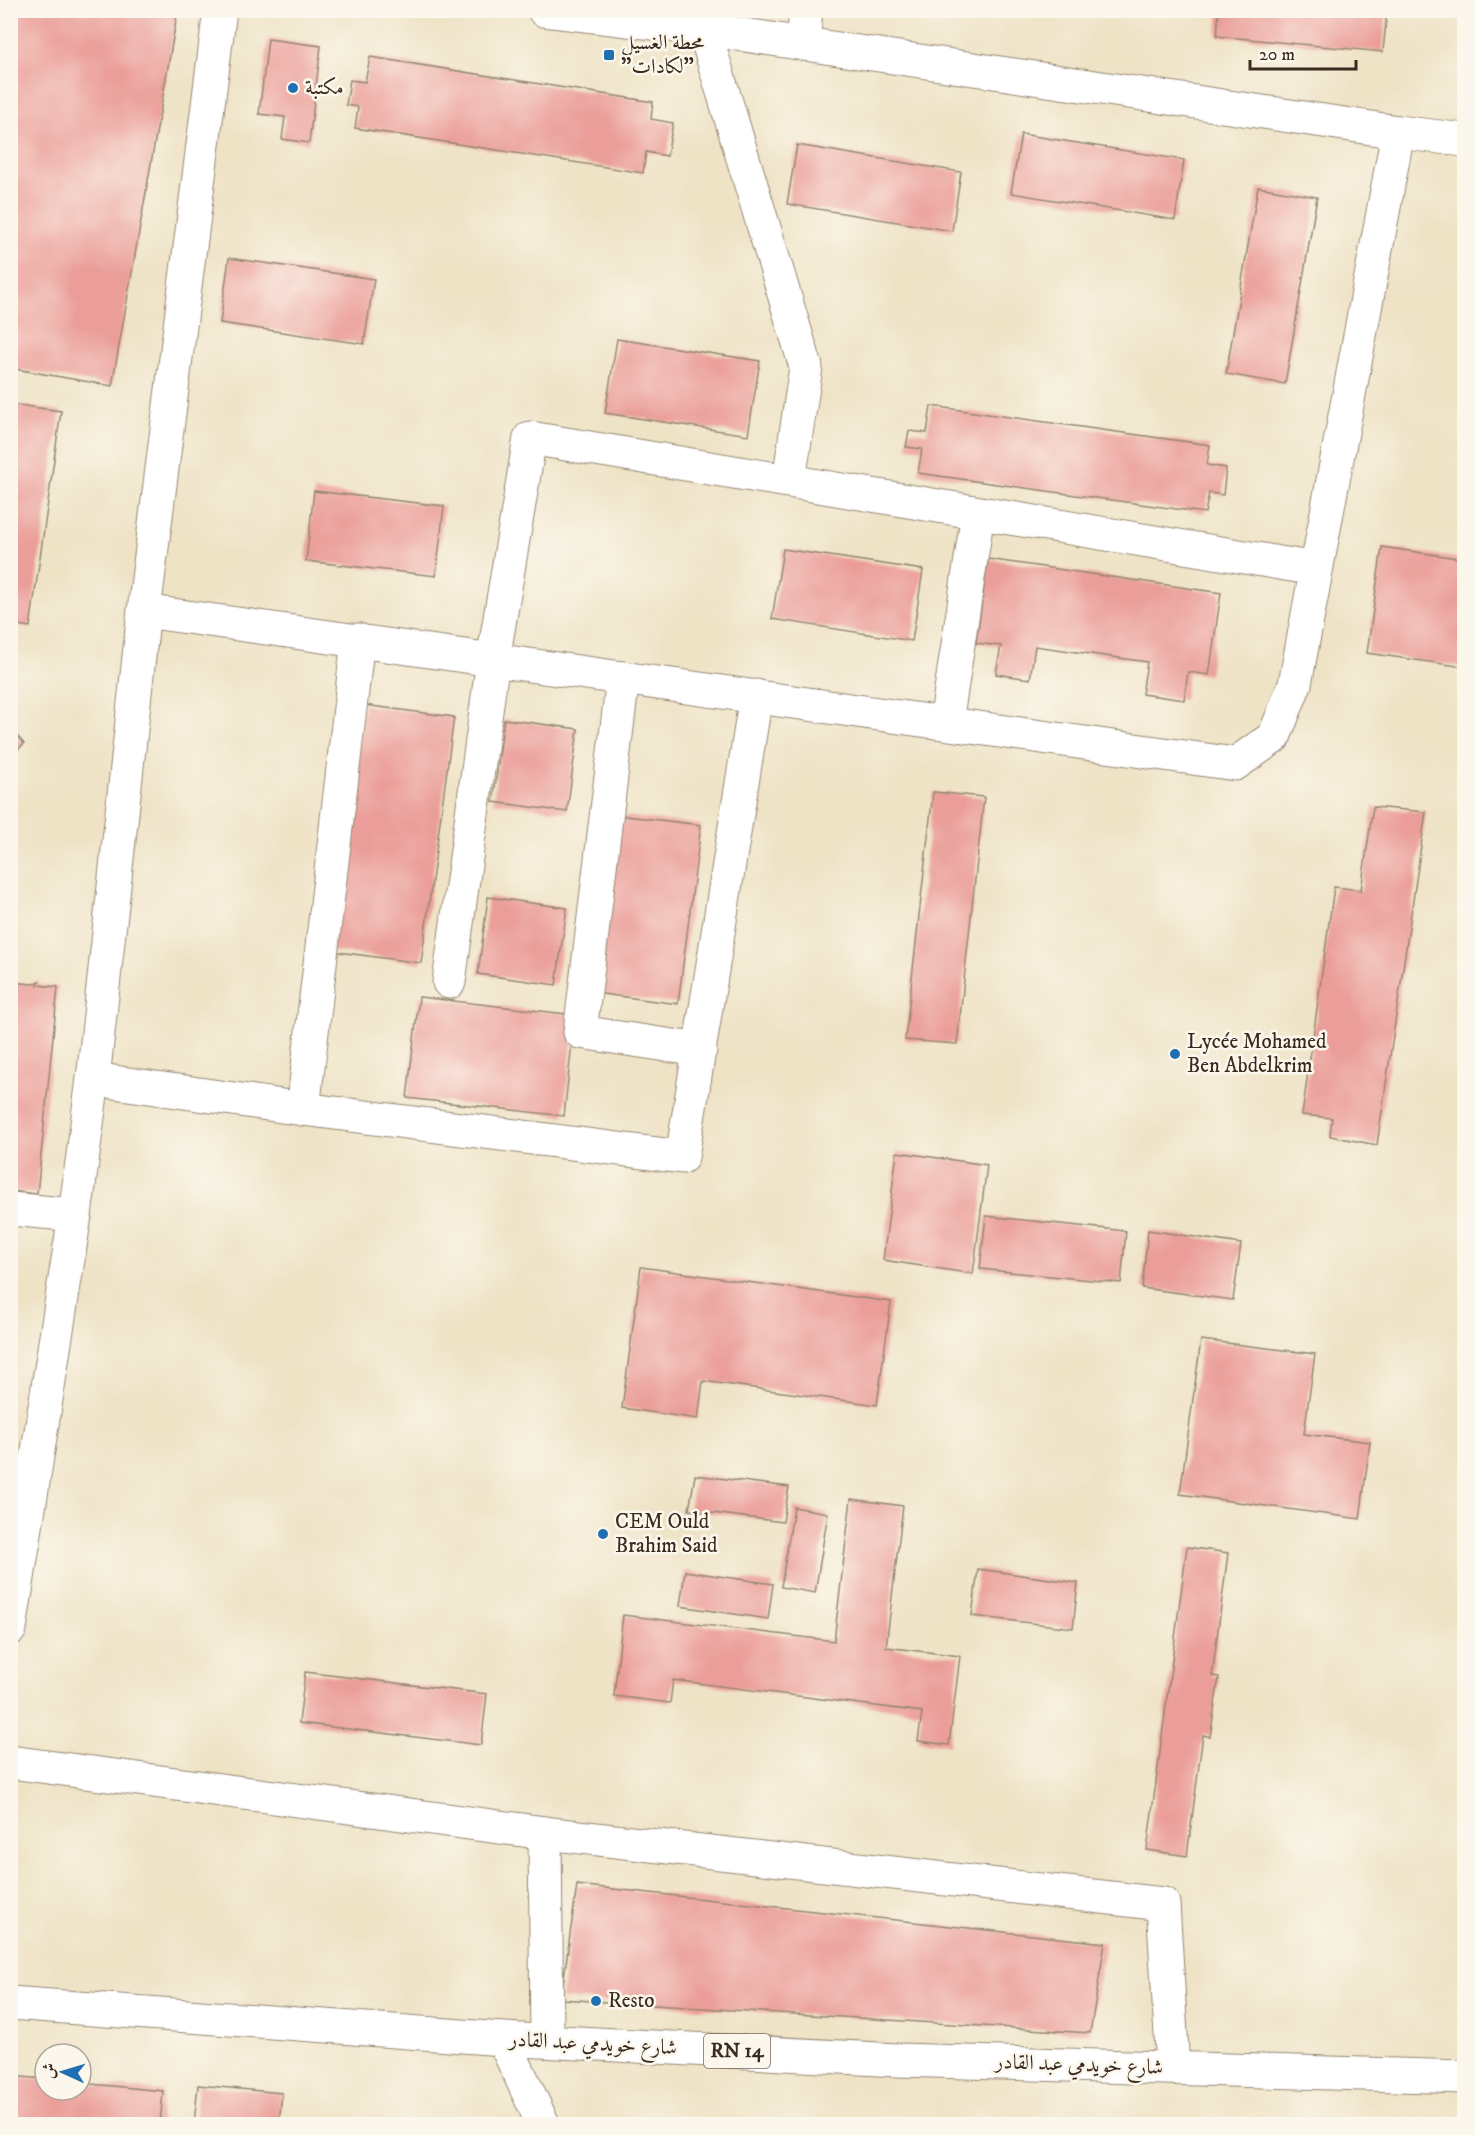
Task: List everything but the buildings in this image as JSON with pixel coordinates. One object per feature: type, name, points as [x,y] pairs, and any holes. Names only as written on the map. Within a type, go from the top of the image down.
[{"type":"street","points":[[10,1629],[75,1215],[93,1080],[144,611],[220,10]]},
{"type":"street","points":[[544,10],[704,29],[1464,140]]},
{"type":"street","points":[[802,44],[806,10]]},
{"type":"street","points":[[704,29],[806,367],[789,480]]},
{"type":"street","points":[[144,611],[1235,764],[1274,737],[1295,684],[1398,132]]},
{"type":"street","points":[[449,982],[493,660],[530,438],[1316,569]]},
{"type":"street","points":[[946,723],[978,513]]},
{"type":"street","points":[[303,1109],[358,640]]},
{"type":"street","points":[[623,678],[580,1032],[700,1050]]},
{"type":"street","points":[[93,1080],[682,1157],[756,696]]},
{"type":"street","points":[[10,1209],[75,1215]]},
{"type":"street","points":[[10,1762],[545,1833],[1163,1904],[1173,2068]]},
{"type":"street","points":[[545,1833],[547,2041]]},
{"type":"street","name":"شارع خويدمي عبد القادر","points":[[10,2003],[503,2039],[898,2060],[1464,2077]]},
{"type":"street","points":[[503,2039],[543,2124]]},
{"type":"place","name":"محطة الغسيل \"لكادات\"","points":[[609,55]]},
{"type":"place","name":"مكتبة","points":[[293,88]]},
{"type":"place","name":"Lycée Mohamed Ben Abdelkrim","points":[[1175,1054]]},
{"type":"place","name":"CEM Ould Brahim Said","points":[[603,1534]]},
{"type":"place","name":"Resto","points":[[596,2001]]}]
